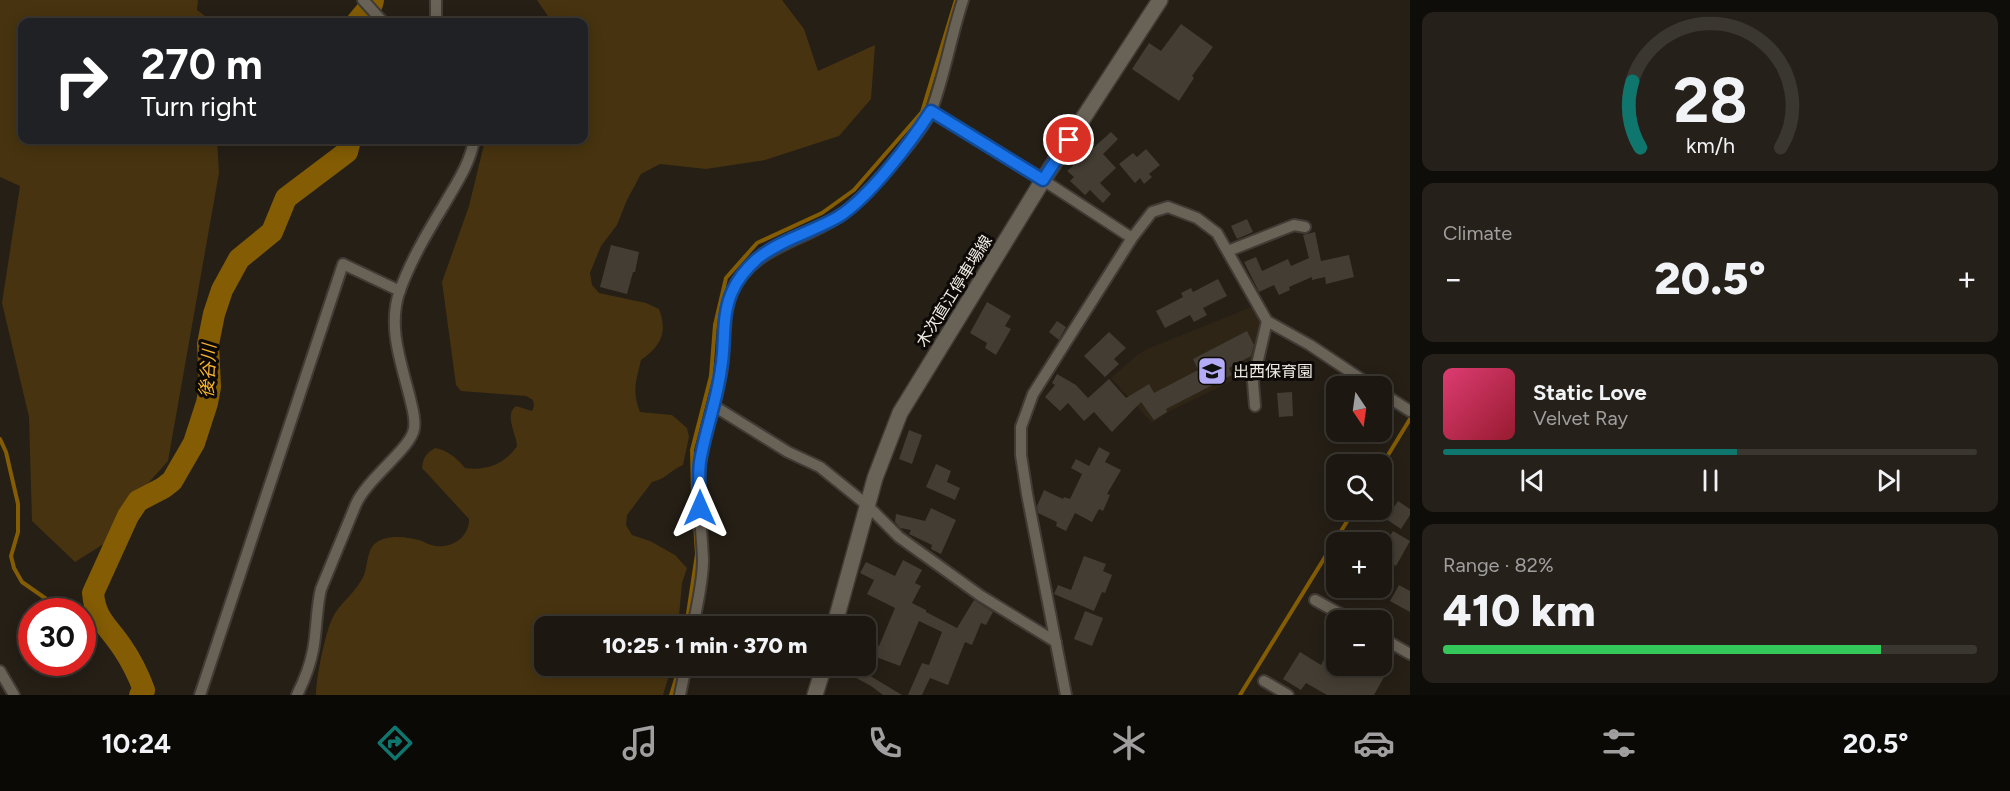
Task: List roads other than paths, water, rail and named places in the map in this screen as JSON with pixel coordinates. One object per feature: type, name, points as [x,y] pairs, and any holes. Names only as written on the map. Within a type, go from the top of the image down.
[{"type":"main road","name":"木次直江停車場線","points":[[837,616],[882,456],[900,413],[1043,180],[1160,0]]},
{"type":"main road","points":[[815,695],[821,676]]},
{"type":"street","points":[[363,0],[379,18]]},
{"type":"street","points":[[436,0],[436,18]]},
{"type":"street","points":[[695,616],[703,562],[699,466],[722,367],[726,312],[733,291],[757,259],[840,216],[855,204],[885,172],[918,131],[931,111],[963,0]]},
{"type":"street","points":[[931,111],[1132,238]]},
{"type":"street","points":[[297,695],[314,648],[321,589],[360,494],[410,439],[415,427],[394,327],[396,304],[414,255],[463,172],[473,144]]},
{"type":"street","points":[[1066,695],[1027,494],[1021,454],[1022,426],[1034,394],[1132,238],[1152,212],[1168,207],[1197,218],[1216,233],[1267,321],[1310,345],[1356,376]]},
{"type":"street","points":[[1228,251],[1294,225],[1305,227]]},
{"type":"street","points":[[200,695],[343,264],[400,291]]},
{"type":"street","points":[[1255,406],[1253,382],[1267,321]]},
{"type":"street","points":[[1392,399],[1410,411]]},
{"type":"street","points":[[714,406],[788,452],[820,467],[867,505],[899,537],[981,596],[1056,642]]},
{"type":"street","points":[[1315,600],[1333,610]]},
{"type":"street","points":[[1392,644],[1410,654]]},
{"type":"street","points":[[0,671],[14,695]]},
{"type":"street","points":[[680,695],[684,676]]},
{"type":"street","points":[[1264,681],[1288,695]]},
{"type":"waterway","name":"後谷川","points":[[360,18],[373,0]]},
{"type":"waterway","points":[[688,616],[697,554],[692,450],[711,376],[715,325],[726,278],[757,243],[822,213],[854,190],[922,112],[956,0]]},
{"type":"waterway","name":"後谷川","points":[[140,695],[144,690],[137,673],[99,616],[93,593],[128,516],[138,501],[172,481],[194,443],[210,387],[208,344],[214,314],[222,290],[239,259],[272,232],[286,198],[347,152],[349,144]]},
{"type":"waterway","points":[[1389,454],[1410,419]]},
{"type":"waterway","points":[[0,439],[6,452],[18,504],[18,532],[11,556],[14,568],[22,582],[45,598]]},
{"type":"waterway","points":[[1240,695],[1348,520]]},
{"type":"waterway","points":[[671,695],[677,676]]},
{"type":"place","name":"出西保育園","points":[[1212,371]]}]
